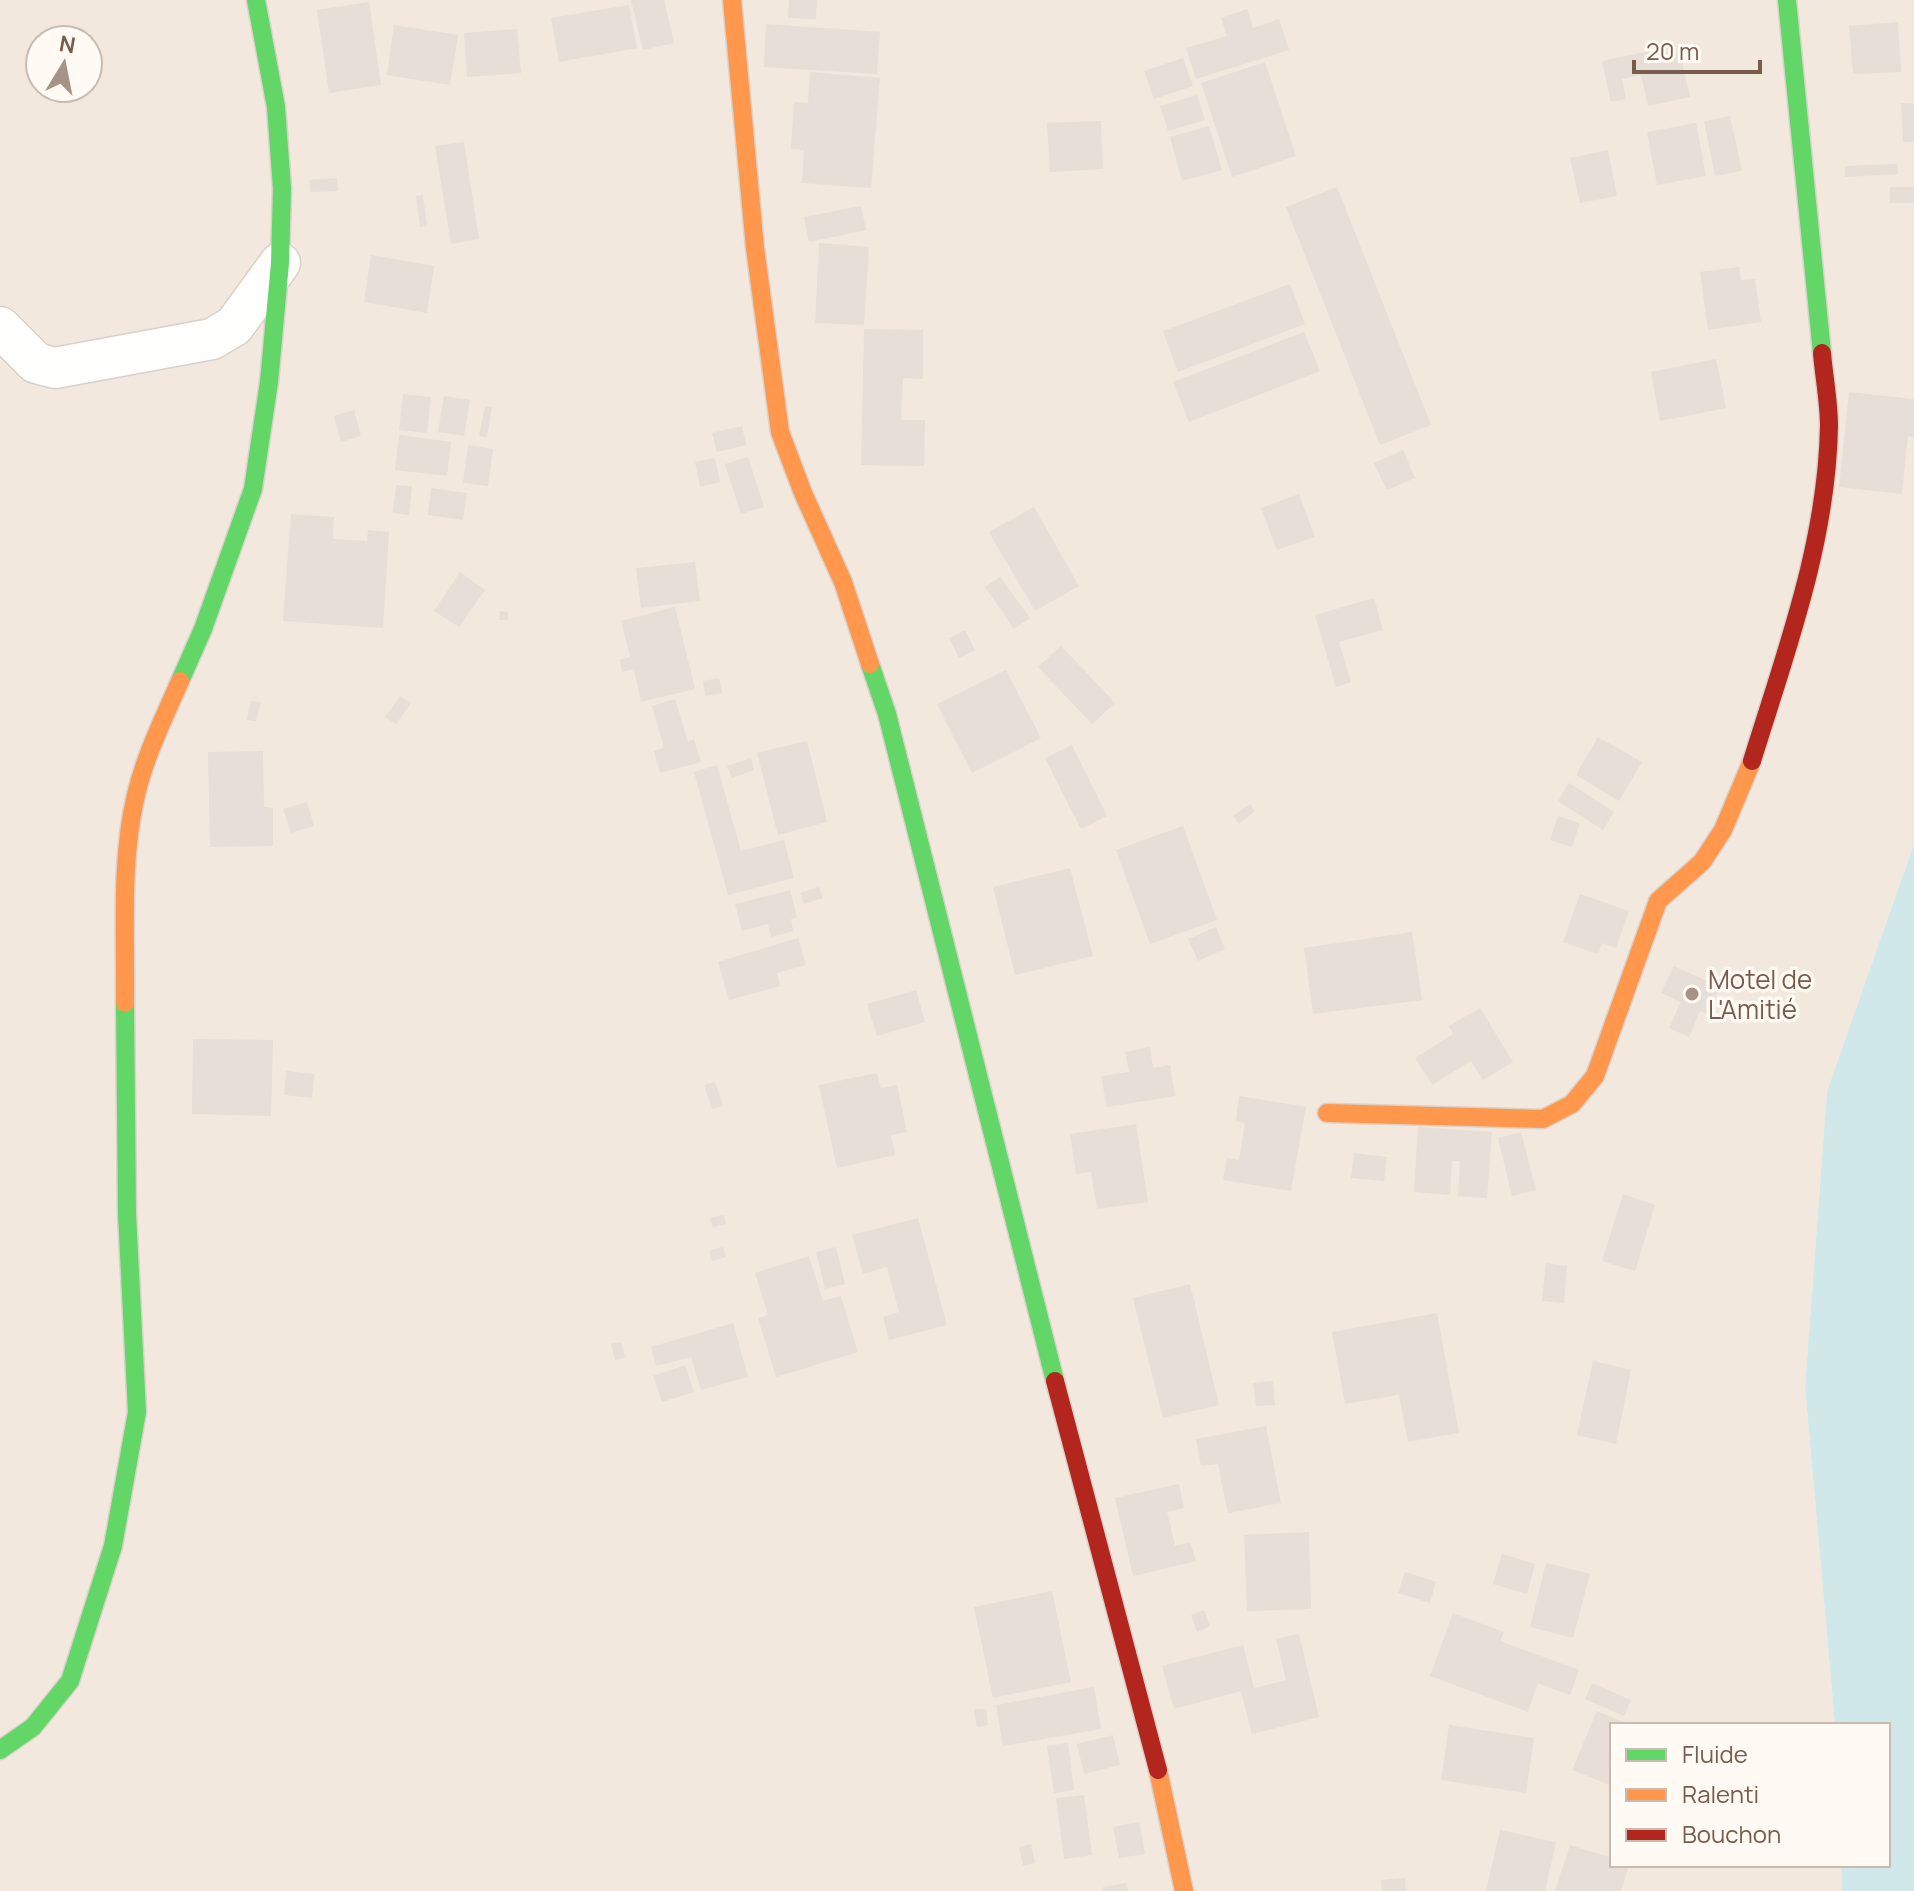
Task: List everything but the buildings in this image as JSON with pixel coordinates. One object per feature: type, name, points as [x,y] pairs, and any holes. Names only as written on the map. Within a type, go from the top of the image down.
[{"type":"street","points":[[0,1750],[33,1727],[70,1681],[113,1546],[137,1412],[127,1214],[124,1056],[127,863],[136,795],[158,732],[203,629],[253,489],[269,382],[280,263],[282,188],[276,107],[256,0]]},
{"type":"street","points":[[732,0],[755,248],[780,432],[803,493],[843,582],[887,714],[1052,1371],[1149,1731],[1184,1891]]},
{"type":"street","points":[[1327,1113],[1543,1119],[1572,1104],[1595,1076],[1658,901],[1702,862],[1723,830],[1747,777],[1812,565],[1824,493],[1829,424],[1787,0]]},
{"type":"street","points":[[0,327],[36,363],[55,368],[212,339],[234,326],[280,263]]},
{"type":"shaded area","points":[[0,0],[1914,0],[1914,844],[1827,1091],[1805,1387],[1835,1723],[1610,1723],[1610,1867],[1841,1867],[1842,1891],[0,1891]]},
{"type":"water","points":[[1914,844],[1914,1891],[1842,1891],[1841,1867],[1890,1867],[1890,1723],[1835,1723],[1805,1387],[1827,1091]]},
{"type":"traffic: fast","points":[[180,681],[203,629],[253,489],[269,382],[280,263],[282,188],[276,107],[256,0]]},
{"type":"traffic: fast","points":[[1787,0],[1822,353]]},
{"type":"traffic: fast","points":[[870,664],[887,714],[1055,1381]]},
{"type":"traffic: fast","points":[[0,1750],[33,1727],[70,1681],[113,1546],[137,1412],[127,1214],[125,1003]]},
{"type":"traffic: slow","points":[[732,0],[755,248],[780,432],[803,493],[843,582],[870,664]]},
{"type":"traffic: slow","points":[[125,1003],[125,899],[131,820],[144,766],[180,681]]},
{"type":"traffic: slow","points":[[1327,1113],[1543,1119],[1572,1104],[1595,1076],[1658,901],[1702,862],[1723,830],[1752,761]]},
{"type":"traffic: slow","points":[[1158,1770],[1184,1891]]},
{"type":"traffic: jam","points":[[1752,761],[1791,637],[1821,512],[1829,426],[1822,353]]},
{"type":"traffic: jam","points":[[1055,1381],[1158,1770]]},
{"type":"place","name":"Motel de L'Amitié","points":[[1692,994]]}]
